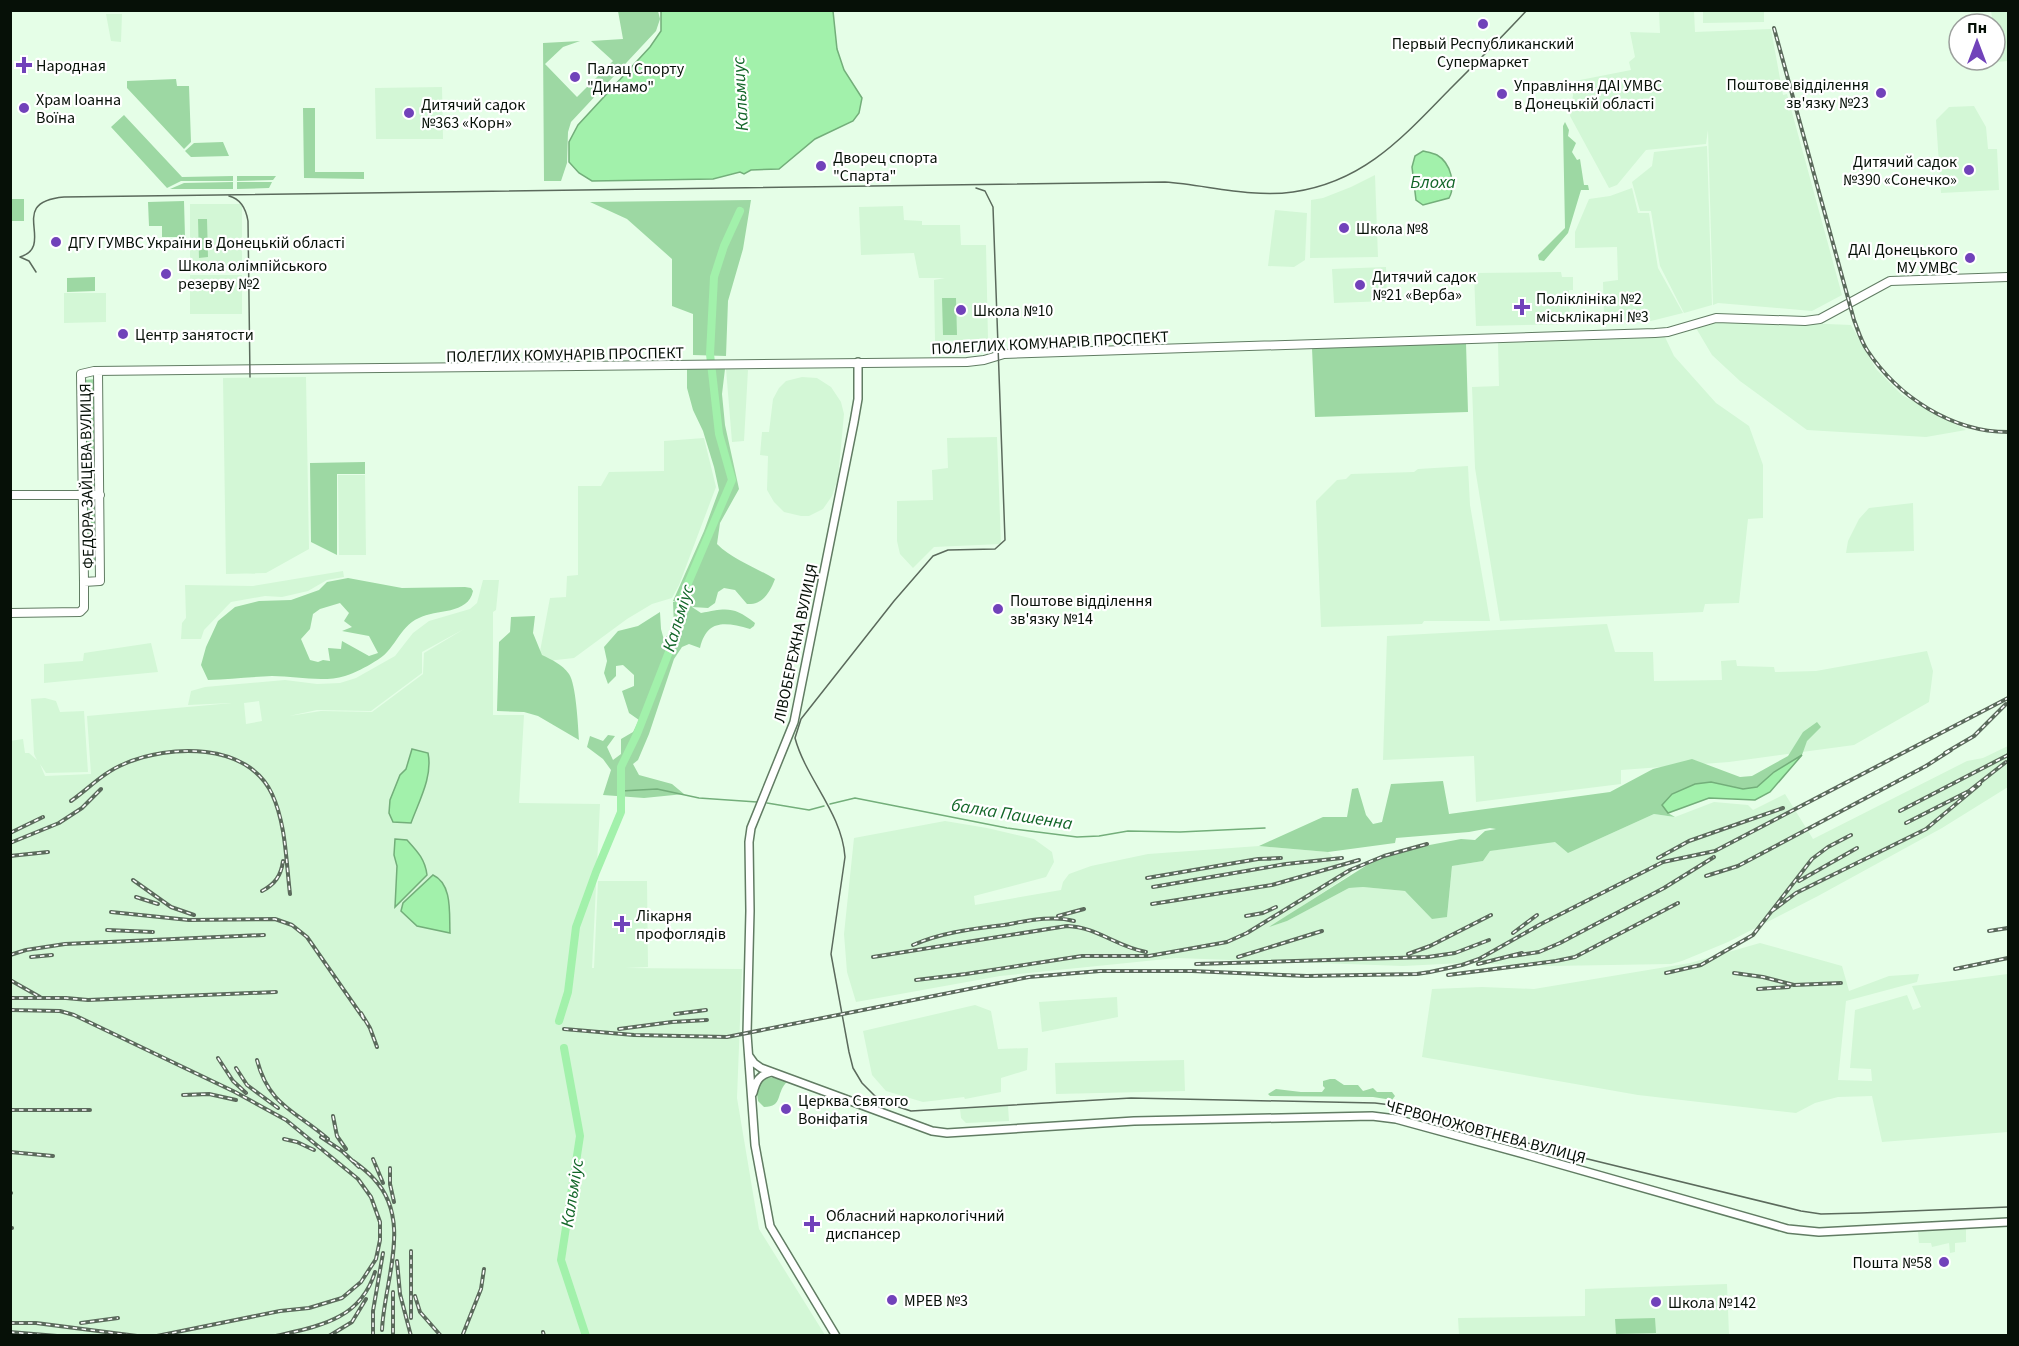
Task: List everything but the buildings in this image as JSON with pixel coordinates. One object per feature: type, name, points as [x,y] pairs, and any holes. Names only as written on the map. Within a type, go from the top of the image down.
[{"type":"main road","name":"ПОЛЕГЛИХ КОМУНАРІВ ПРОСПЕКТ","points":[[81,374],[98,371],[967,362],[1004,354],[1662,333],[1716,318],[1805,321],[1820,319],[1890,281],[2008,277]]},
{"type":"main road","name":"ЛІВОБЕРЕЖНА ВУЛИЦЯ","points":[[836,1335],[770,1226],[754,1145],[747,1034],[750,832],[794,722],[854,422],[858,399],[858,363]]},
{"type":"main road","name":"ФЕДОРА ЗАЙЦЕВА ВУЛИЦЯ","points":[[84,582],[100,581],[98,371]]},
{"type":"main road","name":"ФЕДОРА ЗАЙЦЕВА ВУЛИЦЯ","points":[[10,613],[83,611],[81,374]]},
{"type":"main road","points":[[10,495],[100,495]]},
{"type":"main road","name":"ЧЕРВОНОЖОВТНЕВА ВУЛИЦЯ","points":[[748,1056],[754,1063],[771,1071],[932,1131],[947,1133],[1134,1121],[1372,1116],[1396,1119],[1788,1229],[1819,1232],[2008,1222]]},
{"type":"main road","points":[[751,1101],[756,1081],[760,1076],[771,1071]]},
{"type":"shaded area","points":[[618,11],[658,11],[660,19],[656,31],[571,122],[568,132],[567,163],[561,181],[544,181],[543,43],[580,41],[563,47],[545,64],[577,97],[613,61],[591,41],[623,39]]},
{"type":"shaded area","points":[[1659,11],[1694,11],[1695,32],[1771,29],[1783,95],[1787,94],[1842,295],[1812,311],[1718,303],[1713,305],[1708,130],[1706,144],[1646,150],[1617,185],[1609,188],[1570,116],[1575,81],[1631,70],[1629,62],[1635,57],[1630,32],[1660,33]]},
{"type":"shaded area","points":[[1703,11],[1764,11],[1764,22],[1703,23]]},
{"type":"shaded area","points":[[2008,11],[2008,61],[2007,12],[1991,12]]},
{"type":"shaded area","points":[[106,14],[122,14],[121,42],[111,41]]},
{"type":"shaded area","points":[[176,79],[177,86],[189,86],[191,142],[184,149],[127,88],[127,81]]},
{"type":"shaded area","name":"Дитячий садок №363 «Корн»","points":[[442,87],[443,139],[376,139],[375,88]]},
{"type":"shaded area","name":"Дитячий садок №390 «Сонечко»","points":[[1974,106],[1986,127],[1988,149],[1997,149],[1999,190],[1941,193],[1936,120],[1949,107]]},
{"type":"shaded area","points":[[303,108],[315,108],[315,172],[364,172],[364,179],[304,178]]},
{"type":"shaded area","points":[[124,115],[182,177],[233,176],[233,181],[181,181],[167,188],[111,127]]},
{"type":"shaded area","points":[[1565,122],[1569,130],[1568,136],[1576,143],[1572,152],[1577,160],[1580,159],[1584,185],[1588,185],[1589,190],[1581,190],[1568,233],[1544,261],[1539,260],[1538,255],[1565,228],[1563,126]]},
{"type":"shaded area","points":[[223,142],[229,156],[191,157],[185,151],[194,143]]},
{"type":"shaded area","points":[[1707,146],[1712,305],[1684,313],[1660,266],[1651,211],[1640,211],[1632,182],[1652,166],[1654,152]]},
{"type":"shaded area","name":"Школа №8","points":[[1375,175],[1378,257],[1310,258],[1311,200],[1323,198]]},
{"type":"shaded area","points":[[237,176],[276,176],[273,180],[237,181]]},
{"type":"shaded area","points":[[233,182],[233,189],[170,189],[184,183]]},
{"type":"shaded area","points":[[237,182],[272,182],[269,188],[237,189]]},
{"type":"shaded area","points":[[1632,188],[1638,213],[1649,213],[1658,268],[1683,313],[1651,321],[1604,320],[1603,282],[1618,280],[1617,247],[1575,248],[1575,232],[1589,199],[1610,196]]},
{"type":"shaded area","points":[[10,199],[24,199],[24,221],[11,221]]},
{"type":"shaded area","points":[[751,200],[743,249],[728,301],[726,356],[693,355],[693,314],[672,306],[672,259],[627,219],[590,202]]},
{"type":"shaded area","points":[[184,201],[185,237],[162,237],[162,226],[149,226],[148,202]]},
{"type":"shaded area","points":[[190,204],[242,204],[242,266],[190,266]]},
{"type":"shaded area","points":[[903,206],[904,220],[922,221],[922,225],[960,225],[961,245],[986,245],[988,340],[935,341],[934,280],[945,278],[919,278],[914,253],[861,255],[859,207]]},
{"type":"shaded area","points":[[1275,210],[1307,213],[1305,260],[1294,267],[1268,266]]},
{"type":"shaded area","points":[[198,219],[207,219],[208,257],[199,258]]},
{"type":"shaded area","name":"Дитячий садок №21 «Верба»","points":[[1386,267],[1387,301],[1334,303],[1332,269]]},
{"type":"shaded area","name":"Поліклініка №2 міськлікарні №3","points":[[1561,272],[1562,277],[1573,277],[1573,290],[1569,290],[1570,324],[1476,326],[1474,273]]},
{"type":"shaded area","points":[[190,275],[242,275],[242,314],[190,314]]},
{"type":"shaded area","points":[[95,277],[95,291],[67,292],[67,278]]},
{"type":"shaded area","points":[[64,293],[106,293],[106,322],[64,323]]},
{"type":"shaded area","points":[[942,298],[956,298],[957,335],[943,335]]},
{"type":"shaded area","points":[[1726,320],[1851,325],[1876,369],[1902,395],[1966,430],[1926,437],[1807,430],[1740,381],[1712,355],[1696,328]]},
{"type":"shaded area","points":[[1665,337],[1674,356],[1716,403],[1749,426],[1763,465],[1763,518],[1748,519],[1739,603],[1705,604],[1703,612],[1500,621],[1475,468],[1472,387],[1499,386],[1498,342]]},
{"type":"shaded area","points":[[1466,343],[1468,412],[1315,417],[1312,348]]},
{"type":"shaded area","points":[[687,369],[725,369],[722,394],[725,425],[739,489],[720,523],[717,544],[737,559],[775,579],[762,600],[753,604],[747,604],[735,590],[724,588],[718,592],[715,603],[708,608],[692,607],[701,613],[724,609],[735,611],[755,623],[750,629],[725,624],[712,627],[703,639],[700,648],[689,644],[682,647],[674,659],[649,734],[638,760],[633,764],[639,775],[672,784],[684,794],[644,798],[603,795],[611,770],[603,759],[587,747],[590,736],[603,741],[608,735],[615,736],[607,747],[613,760],[621,754],[621,739],[633,732],[639,720],[629,713],[622,691],[634,686],[634,675],[623,665],[616,666],[616,676],[608,684],[604,673],[607,661],[604,647],[618,631],[638,626],[660,612],[664,640],[674,626],[673,602],[676,601],[673,601],[704,531],[719,490],[703,431],[693,410],[687,388]]},
{"type":"shaded area","points":[[726,369],[748,370],[744,441],[732,442]]},
{"type":"shaded area","points":[[306,377],[309,549],[266,573],[226,574],[223,378]]},
{"type":"shaded area","points":[[802,377],[817,378],[831,387],[841,402],[844,414],[838,478],[832,496],[823,509],[809,516],[784,512],[774,502],[767,490],[768,456],[760,455],[762,432],[769,432],[773,399],[786,381]]},
{"type":"shaded area","points":[[97,379],[98,492],[85,492],[84,380]]},
{"type":"shaded area","points":[[997,437],[1001,544],[934,547],[913,568],[900,554],[897,541],[897,501],[933,500],[932,470],[948,468],[947,438]]},
{"type":"shaded area","points":[[704,438],[716,487],[672,598],[652,604],[627,619],[574,658],[538,662],[550,598],[566,597],[567,576],[578,575],[578,486],[601,486],[609,472],[664,471],[664,441]]},
{"type":"shaded area","points":[[365,462],[365,474],[337,474],[337,555],[311,542],[310,463]]},
{"type":"shaded area","points":[[1468,466],[1470,505],[1490,621],[1424,621],[1422,624],[1321,627],[1316,501],[1337,480],[1346,479],[1351,474],[1414,472],[1418,469]]},
{"type":"shaded area","points":[[338,475],[365,475],[366,555],[339,555]]},
{"type":"shaded area","points":[[86,498],[97,498],[98,565],[86,565]]},
{"type":"shaded area","points":[[1913,503],[1914,551],[1846,553],[1848,541],[1859,519],[1869,508]]},
{"type":"shaded area","points":[[343,571],[344,577],[327,580],[308,591],[282,597],[265,596],[231,602],[204,630],[201,639],[181,639],[182,623],[186,618],[185,585],[253,586]]},
{"type":"shaded area","points":[[348,578],[402,588],[465,587],[473,591],[470,599],[458,608],[426,615],[412,622],[387,652],[349,675],[327,679],[272,676],[208,680],[201,665],[206,647],[218,621],[235,607],[259,601],[291,600],[319,590],[327,582]],"holes":[[[340,603],[349,613],[344,621],[352,627],[342,631],[369,636],[378,653],[369,656],[342,641],[341,649],[328,648],[330,661],[310,660],[301,639],[310,629],[313,614],[320,609]]]},
{"type":"shaded area","points":[[483,580],[499,580],[496,610],[493,612],[493,715],[524,715],[519,803],[600,804],[592,968],[594,968],[598,881],[647,881],[648,967],[625,968],[742,969],[737,1098],[759,1229],[825,1335],[11,1335],[10,741],[23,739],[25,753],[29,753],[37,760],[34,754],[31,699],[45,698],[56,701],[60,712],[84,711],[88,772],[46,773],[40,764],[45,776],[91,774],[87,716],[232,703],[188,705],[191,691],[205,687],[285,680],[317,684],[340,683],[356,678],[395,656],[413,633],[429,621],[470,609],[477,603]],"holes":[[[464,629],[424,653],[423,674],[372,712],[321,711],[289,716],[317,710],[371,711],[422,673],[422,652]],[[259,701],[262,721],[246,724],[244,703]]]},
{"type":"shaded area","points":[[535,616],[533,633],[542,655],[557,663],[571,679],[579,740],[538,716],[524,712],[497,711],[499,642],[510,632],[511,617]]},
{"type":"shaded area","points":[[1607,624],[1615,652],[1653,652],[1654,681],[1722,680],[1721,661],[1736,660],[1737,666],[1774,667],[1775,672],[1816,671],[1927,651],[1933,671],[1929,702],[1854,745],[1729,762],[1621,770],[1621,784],[1476,802],[1474,756],[1383,760],[1387,636]]},
{"type":"shaded area","points":[[151,643],[158,672],[44,683],[44,664],[83,661],[84,653]]},
{"type":"shaded area","points":[[1817,722],[1821,727],[1807,741],[1802,755],[1774,772],[1757,787],[1743,789],[1711,782],[1668,813],[1675,817],[1654,814],[1568,853],[1555,842],[1490,851],[1483,861],[1452,866],[1447,917],[1432,919],[1405,891],[1363,887],[1349,888],[1287,921],[1269,927],[1375,860],[1395,852],[1419,847],[1461,839],[1475,840],[1485,831],[1496,829],[1396,838],[1395,843],[1328,852],[1259,846],[1323,817],[1347,817],[1352,789],[1358,788],[1366,815],[1373,824],[1382,822],[1391,784],[1443,781],[1449,814],[1610,792],[1653,769],[1692,759],[1740,777],[1752,776],[1788,756],[1803,732]]},
{"type":"shaded area","points":[[2008,746],[2008,787],[1942,828],[1818,896],[1728,942],[1671,964],[1550,966],[1463,963],[1403,966],[1176,958],[1000,976],[856,1002],[847,972],[844,934],[854,838],[945,821],[1034,839],[1052,852],[1054,862],[1046,877],[974,896],[975,905],[1061,890],[1069,874],[1091,866],[1148,854],[1259,846],[1328,852],[1351,874],[1272,926],[1287,921],[1349,888],[1363,887],[1405,891],[1447,917],[1452,866],[1483,861],[1490,851],[1555,841],[1579,848],[1654,814],[1675,817],[1714,802],[1748,805],[1753,810],[1785,794],[1813,839],[1967,761],[1983,758]]},
{"type":"shaded area","points":[[1760,943],[1842,966],[1849,991],[1889,976],[1919,974],[1917,982],[1846,1001],[1838,1080],[1872,1081],[1871,1069],[1850,1068],[1855,1010],[1907,995],[1913,1010],[1921,1007],[1912,986],[2008,974],[2008,1132],[1882,1142],[1872,1096],[1838,1097],[1815,1103],[1796,1113],[1638,1095],[1422,1057],[1432,989],[1482,987],[1534,989],[1690,963]]},
{"type":"shaded area","points":[[1117,997],[1118,1017],[1042,1032],[1039,1002]]},
{"type":"shaded area","points":[[975,1005],[991,1011],[998,1049],[1028,1048],[1027,1070],[1001,1078],[1001,1092],[965,1099],[964,1097],[923,1102],[886,1091],[872,1075],[863,1031]]},
{"type":"shaded area","points":[[1184,1060],[1185,1091],[1056,1094],[1055,1063]]},
{"type":"shaded area","points":[[769,1077],[788,1081],[777,1102],[764,1107],[758,1101],[757,1090],[760,1083]]},
{"type":"shaded area","points":[[1335,1079],[1344,1085],[1358,1085],[1363,1091],[1373,1088],[1377,1092],[1392,1092],[1395,1096],[1392,1100],[1373,1097],[1270,1096],[1268,1094],[1276,1089],[1322,1092],[1325,1088],[1323,1081]]},
{"type":"shaded area","points":[[1008,1106],[1009,1121],[966,1123],[961,1118],[960,1109]]},
{"type":"shaded area","points":[[1966,1229],[1966,1242],[1955,1243],[1955,1252],[1950,1253],[1949,1243],[1932,1247],[1931,1243],[1919,1243],[1918,1232]]},
{"type":"shaded area","name":"Школа №142","points":[[1727,1284],[1729,1335],[1459,1335],[1458,1318],[1585,1316],[1585,1289]]},
{"type":"shaded area","points":[[1655,1318],[1656,1333],[1616,1334],[1615,1319]]},
{"type":"water","name":"Кальмиус","points":[[661,11],[833,11],[837,49],[844,70],[862,98],[859,113],[853,121],[815,139],[779,169],[751,170],[744,174],[740,172],[713,179],[592,181],[579,173],[569,162],[569,142],[578,125],[650,47],[661,31]]},
{"type":"water","name":"Блоха","points":[[1423,151],[1437,155],[1446,163],[1451,175],[1452,187],[1449,198],[1423,205],[1416,200],[1412,167],[1415,156]]},
{"type":"water","points":[[412,749],[428,753],[427,779],[411,823],[393,822],[389,813],[390,800],[400,775],[406,769]]},
{"type":"water","points":[[1802,755],[1770,792],[1755,800],[1709,798],[1668,813],[1662,805],[1672,794],[1695,784],[1711,782],[1743,789],[1757,787],[1774,772]]},
{"type":"water","points":[[395,839],[407,840],[411,844],[422,860],[427,875],[395,907],[397,866],[394,855]]},
{"type":"water","points":[[433,875],[444,885],[447,893],[450,933],[417,926],[401,911],[403,903]]},
{"type":"waterway","name":"Кальміус","points":[[559,1021],[568,992],[576,927],[621,812],[621,767],[637,734],[681,621],[680,602],[732,480],[719,434],[710,354],[714,277],[724,246],[740,211]]},
{"type":"waterway","name":"балка Пашенна","points":[[621,791],[657,789],[699,798],[757,802]]},
{"type":"waterway","name":"балка Пашенна","points":[[830,804],[855,798],[1007,828],[1077,837],[1128,831],[1180,832],[1265,828]]},
{"type":"waterway","name":"балка Пашенна","points":[[767,803],[809,810],[824,806]]},
{"type":"waterway","name":"Кальміус","points":[[564,1048],[580,1136],[561,1260],[586,1336]]},
{"type":"tram line","points":[[20,257],[30,251],[34,243],[34,215],[37,207],[47,201],[64,197],[1165,182],[1245,192],[1293,192],[1318,187],[1341,178],[1380,155],[1416,124],[1527,10]]},
{"type":"tram line","points":[[976,188],[985,191],[993,207],[1005,540],[995,549],[948,550],[933,556],[894,601],[801,719],[795,738],[807,768],[831,811],[842,841],[845,857],[831,954],[853,1068],[862,1083],[875,1096],[889,1104],[911,1111],[1131,1098],[1375,1103],[1399,1106],[1559,1152],[1801,1211],[1821,1214],[2008,1207]]},
{"type":"tram line","points":[[229,196],[237,199],[242,205],[248,221],[250,377]]},
{"type":"tram line","points":[[20,257],[29,261],[36,272]]},
{"type":"railway","points":[[1774,28],[1854,320],[1865,347],[1894,383],[1928,409],[1967,426],[2008,432]]},
{"type":"railway","points":[[564,1029],[634,1035],[727,1037],[1029,977],[1100,971],[1192,971],[1307,976],[1417,974],[1462,965],[1479,959],[1541,924],[1663,862],[1715,851],[2008,698]]},
{"type":"railway","points":[[1945,753],[1974,736],[2006,704]]},
{"type":"railway","points":[[1706,876],[1738,866],[1926,766],[1951,750]]},
{"type":"railway","points":[[71,801],[110,771],[142,757],[184,751],[226,756],[245,765],[261,777],[272,794],[283,830],[290,894]]},
{"type":"railway","points":[[1900,811],[2008,755]]},
{"type":"railway","points":[[1906,823],[1969,791],[2006,762]]},
{"type":"railway","points":[[1772,911],[1796,893],[1926,829],[1980,784]]},
{"type":"railway","points":[[10,843],[59,823],[82,808],[101,789]]},
{"type":"railway","points":[[1658,858],[1689,841],[1783,808]]},
{"type":"railway","points":[[10,833],[43,817]]},
{"type":"railway","points":[[1666,973],[1701,965],[1753,935],[1812,859],[1828,847],[1851,835]]},
{"type":"railway","points":[[916,980],[1082,956],[1149,956],[1227,942],[1247,933],[1350,870],[1384,856],[1427,844]]},
{"type":"railway","points":[[1799,881],[1857,848]]},
{"type":"railway","points":[[10,856],[48,852]]},
{"type":"railway","points":[[1513,956],[1539,952],[1560,943],[1664,888],[1714,857]]},
{"type":"railway","points":[[1147,878],[1258,859],[1281,858]]},
{"type":"railway","points":[[1153,887],[1286,864],[1342,858]]},
{"type":"railway","points":[[1152,904],[1272,885],[1359,860]]},
{"type":"railway","points":[[262,891],[277,879],[283,861]]},
{"type":"railway","points":[[133,880],[171,907],[194,915]]},
{"type":"railway","points":[[136,897],[158,904]]},
{"type":"railway","points":[[1448,975],[1575,957],[1678,903]]},
{"type":"railway","points":[[1246,916],[1263,913],[1276,907]]},
{"type":"railway","points":[[1058,916],[1084,909]]},
{"type":"railway","points":[[111,912],[189,920],[275,919],[292,925],[307,937],[364,1019]]},
{"type":"railway","points":[[1408,954],[1430,946],[1491,915]]},
{"type":"railway","points":[[1513,933],[1537,915]]},
{"type":"railway","points":[[913,945],[958,932],[1030,920],[1066,919],[1074,921]]},
{"type":"railway","points":[[873,957],[1067,926],[1098,933],[1146,952]]},
{"type":"railway","points":[[1989,931],[2008,928]]},
{"type":"railway","points":[[107,930],[153,932]]},
{"type":"railway","points":[[1238,957],[1322,931]]},
{"type":"railway","points":[[10,955],[65,944],[264,935]]},
{"type":"railway","points":[[1196,964],[1428,957],[1455,953],[1489,940]]},
{"type":"railway","points":[[1478,964],[1522,953]]},
{"type":"railway","points":[[31,957],[52,955]]},
{"type":"railway","points":[[1955,969],[2008,958]]},
{"type":"railway","points":[[1734,973],[1794,985],[1841,983]]},
{"type":"railway","points":[[10,980],[40,997]]},
{"type":"railway","points":[[1758,989],[1789,987]]},
{"type":"railway","points":[[10,998],[88,1000],[276,992]]},
{"type":"railway","points":[[10,1010],[60,1011],[74,1015],[235,1092],[286,1120],[358,1179],[371,1197],[380,1222],[380,1240],[376,1259],[361,1282],[342,1298],[309,1308],[280,1311],[157,1336]]},
{"type":"railway","points":[[675,1014],[706,1010]]},
{"type":"railway","points":[[361,1013],[377,1047]]},
{"type":"railway","points":[[619,1029],[707,1020]]},
{"type":"railway","points":[[218,1058],[233,1081],[246,1093]]},
{"type":"railway","points":[[257,1060],[262,1075],[276,1098],[328,1139]]},
{"type":"railway","points":[[236,1068],[247,1085],[278,1108]]},
{"type":"railway","points":[[183,1095],[209,1094],[236,1100]]},
{"type":"railway","points":[[10,1110],[90,1110]]},
{"type":"railway","points":[[333,1116],[337,1136],[346,1149]]},
{"type":"railway","points":[[321,1137],[342,1151],[359,1167]]},
{"type":"railway","points":[[284,1139],[314,1150]]},
{"type":"railway","points":[[10,1152],[53,1156]]},
{"type":"railway","points":[[373,1159],[383,1183]]},
{"type":"railway","points":[[353,1161],[374,1179],[386,1195],[392,1213],[393,1252],[382,1330]]},
{"type":"railway","points":[[390,1168],[390,1184],[394,1202]]},
{"type":"railway","points":[[411,1251],[411,1318]]},
{"type":"railway","points":[[373,1336],[373,1311],[383,1253]]},
{"type":"railway","points":[[397,1261],[400,1294],[411,1336]]},
{"type":"railway","points":[[463,1334],[481,1289],[484,1269]]},
{"type":"railway","points":[[276,1336],[308,1329],[348,1311],[359,1301],[375,1272]]},
{"type":"railway","points":[[393,1292],[393,1336]]},
{"type":"railway","points":[[415,1296],[420,1312],[441,1336]]},
{"type":"railway","points":[[329,1336],[352,1322],[366,1299]]},
{"type":"railway","points":[[81,1323],[118,1318]]},
{"type":"railway","points":[[10,1323],[36,1323],[137,1336]]},
{"type":"railway","points":[[10,1332],[57,1336]]},
{"type":"railway","points":[[543,1332],[544,1336]]},
{"type":"place","name":"Первый Республиканский Супермаркет","points":[[1483,24]]},
{"type":"place","name":"Народная","points":[[24,65]]},
{"type":"place","name":"Палац Спорту \"Динамо\"","points":[[575,77]]},
{"type":"place","name":"Поштове відділення зв'язку №23","points":[[1881,93]]},
{"type":"place","name":"Управління ДАІ УМВС в Донецькій області","points":[[1502,94]]},
{"type":"place","name":"Храм Іоанна Воїна","points":[[24,108]]},
{"type":"place","name":"Дитячий садок №363 «Корн»","points":[[409,113]]},
{"type":"place","name":"Дворец спорта \"Спарта\"","points":[[821,166]]},
{"type":"place","name":"Дитячий садок №390 «Сонечко»","points":[[1969,170]]},
{"type":"place","name":"Школа №8","points":[[1344,228]]},
{"type":"place","name":"ДГУ ГУМВС України в Донецькій області","points":[[56,242]]},
{"type":"place","name":"ДАІ Донецького МУ УМВС","points":[[1970,258]]},
{"type":"place","name":"Школа олімпійського резерву №2","points":[[166,274]]},
{"type":"place","name":"Дитячий садок №21 «Верба»","points":[[1360,285]]},
{"type":"place","name":"Поліклініка №2 міськлікарні №3","points":[[1522,307]]},
{"type":"place","name":"Школа №10","points":[[961,310]]},
{"type":"place","name":"Центр занятости","points":[[123,334]]},
{"type":"place","name":"Поштове відділення зв'язку №14","points":[[998,609]]},
{"type":"place","name":"Лікарня профоглядів","points":[[622,924]]},
{"type":"place","name":"Церква Святого Воніфатія","points":[[786,1109]]},
{"type":"place","name":"Обласний наркологічний диспансер","points":[[812,1224]]},
{"type":"place","name":"Пошта №58","points":[[1944,1262]]},
{"type":"place","name":"МРЕВ №3","points":[[892,1300]]},
{"type":"place","name":"Школа №142","points":[[1656,1302]]}]
